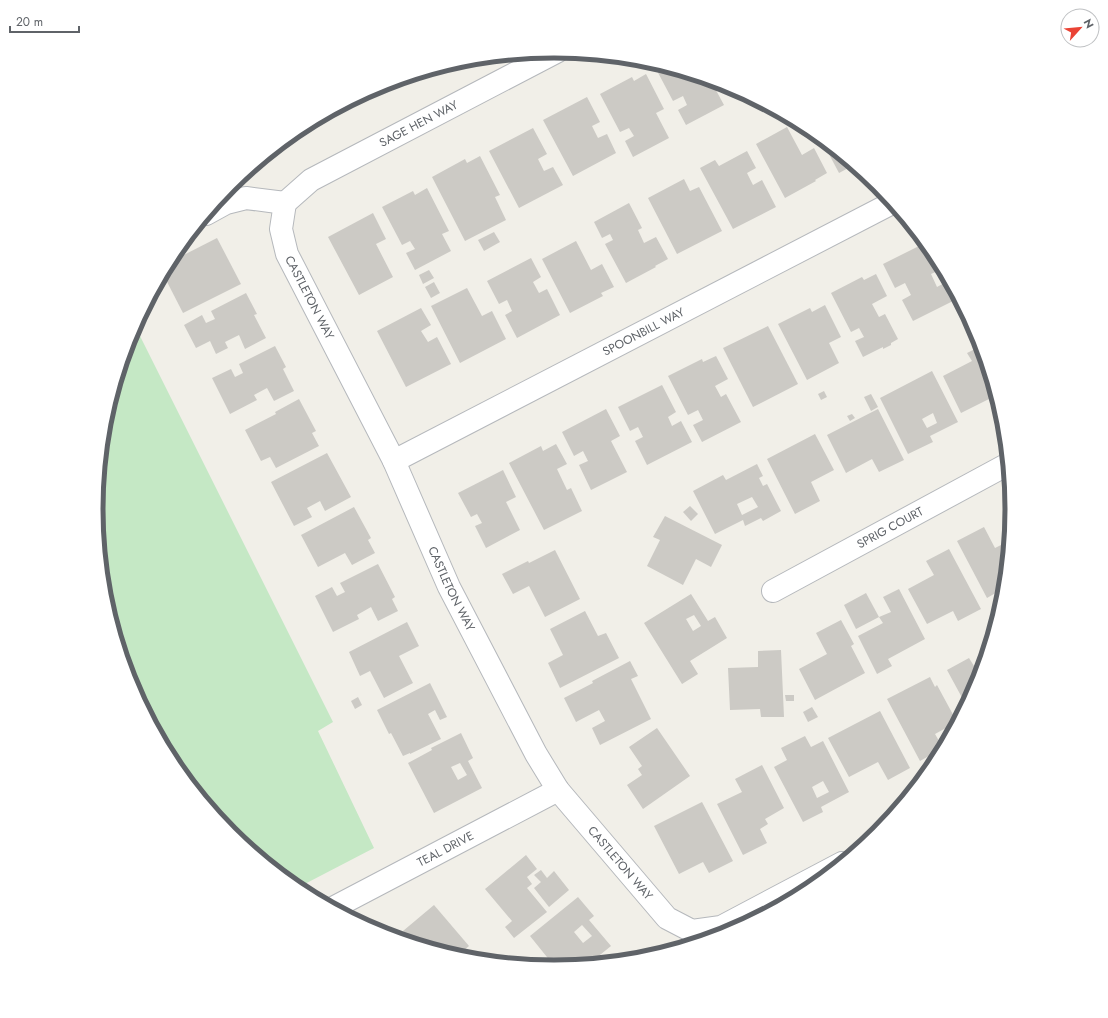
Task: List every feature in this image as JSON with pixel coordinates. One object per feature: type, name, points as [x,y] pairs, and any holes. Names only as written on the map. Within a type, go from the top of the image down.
[{"type":"street","name":"SAGE HEN WAY","points":[[285,202],[311,180],[544,58]]},
{"type":"street","points":[[220,206],[226,203],[246,198],[285,202]]},
{"type":"street","name":"CASTLETON WAY","points":[[285,202],[281,229],[287,254],[394,461],[449,587],[536,754],[558,790],[667,918],[692,930],[721,926],[814,877]]},
{"type":"street","name":"SPOONBILL WAY","points":[[394,461],[887,206]]},
{"type":"street","name":"SPRIG COURT","points":[[773,591],[1003,467]]},
{"type":"street","name":"TEAL DRIVE","points":[[339,905],[558,790]]},
{"type":"green space","points":[[138,333],[333,722],[318,731],[374,848],[303,884],[279,867],[235,828],[196,784],[163,734],[137,682],[118,626],[112,597],[107,568],[103,509],[107,450],[112,421],[118,392]]},
{"type":"building","points":[[657,70],[671,73],[715,88],[724,105],[686,125],[678,110],[687,105],[683,96],[673,101]]},
{"type":"building","points":[[646,74],[664,109],[656,113],[669,138],[633,157],[625,141],[634,136],[629,128],[620,132],[600,94],[632,77],[634,81]]},
{"type":"building","points":[[587,97],[600,122],[592,126],[598,138],[607,134],[616,153],[573,176],[543,120]]},
{"type":"building","points":[[787,127],[802,155],[814,148],[827,173],[815,180],[816,181],[785,198],[756,144]]},
{"type":"building","points":[[533,128],[547,154],[538,159],[544,171],[553,167],[563,185],[519,208],[489,151]]},
{"type":"building","points":[[826,149],[849,168],[839,173]]},
{"type":"building","points":[[747,151],[756,168],[747,173],[753,185],[762,180],[776,207],[733,229],[700,168],[715,160],[719,166]]},
{"type":"building","points":[[480,156],[500,195],[495,197],[506,220],[465,241],[432,177],[465,159],[467,163]]},
{"type":"building","points":[[684,179],[690,191],[699,187],[722,231],[677,254],[648,198]]},
{"type":"building","points":[[427,188],[449,231],[442,234],[451,251],[415,270],[406,253],[415,249],[410,241],[402,245],[382,207],[413,191],[415,195]]},
{"type":"building","points":[[629,203],[642,228],[638,230],[644,243],[656,237],[668,259],[626,283],[605,244],[613,240],[610,234],[602,238],[594,222]]},
{"type":"building","points":[[373,213],[386,239],[376,244],[393,277],[359,295],[328,237]]},
{"type":"building","points":[[494,232],[500,242],[484,251],[478,240]]},
{"type":"building","points":[[217,238],[241,284],[183,313],[166,279],[180,257]]},
{"type":"building","points":[[576,241],[591,270],[602,264],[614,287],[601,293],[603,296],[570,313],[542,259]]},
{"type":"building","points":[[920,245],[937,271],[931,274],[937,287],[944,283],[953,301],[913,321],[902,300],[911,295],[905,283],[895,288],[883,264]]},
{"type":"building","points":[[531,258],[541,277],[533,282],[539,293],[547,289],[560,315],[517,338],[505,315],[512,311],[507,300],[499,304],[487,281]]},
{"type":"building","points":[[429,270],[434,278],[423,284],[419,275]]},
{"type":"building","points":[[876,274],[887,296],[872,304],[879,317],[885,314],[898,339],[891,343],[891,345],[883,349],[883,347],[863,357],[855,341],[864,337],[859,328],[851,332],[831,293],[862,277],[864,280]]},
{"type":"building","points":[[434,282],[440,293],[431,298],[425,287]]},
{"type":"building","points":[[467,288],[482,316],[492,311],[506,339],[460,363],[431,306]]},
{"type":"building","points":[[246,293],[257,314],[254,315],[266,338],[245,349],[239,335],[225,342],[228,348],[216,354],[210,341],[196,348],[184,325],[202,315],[206,323],[215,319],[211,311]]},
{"type":"building","points":[[825,305],[841,337],[829,343],[839,363],[807,380],[778,324],[810,308],[812,312]]},
{"type":"building","points":[[421,308],[431,325],[421,331],[428,342],[437,337],[451,364],[406,387],[377,331]]},
{"type":"building","points":[[768,326],[798,384],[753,407],[723,348]]},
{"type":"building","points":[[275,346],[286,367],[283,369],[294,391],[274,401],[267,388],[254,395],[257,400],[230,414],[212,378],[231,369],[235,377],[243,373],[239,364]]},
{"type":"building","points":[[976,349],[990,392],[993,406],[989,399],[961,413],[943,376],[972,361],[967,353]]},
{"type":"building","points":[[716,356],[728,379],[715,386],[721,397],[726,394],[741,422],[702,442],[693,425],[703,420],[698,410],[688,415],[668,376],[702,359],[703,362]]},
{"type":"building","points":[[932,371],[958,422],[930,436],[933,442],[908,454],[880,398]],"holes":[[[933,413],[937,423],[927,428],[922,419]]]},
{"type":"building","points":[[662,385],[676,412],[668,417],[672,426],[681,421],[692,442],[647,465],[635,441],[643,437],[638,427],[630,431],[618,407]]},
{"type":"building","points":[[824,391],[827,397],[821,400],[818,394]]},
{"type":"building","points":[[871,394],[878,407],[871,411],[864,397]]},
{"type":"building","points":[[299,399],[316,431],[312,433],[319,446],[276,468],[270,457],[261,461],[245,430],[276,414],[275,412]]},
{"type":"building","points":[[606,409],[620,436],[611,441],[627,472],[591,490],[579,465],[588,461],[583,451],[574,456],[562,432]]},
{"type":"building","points":[[878,409],[904,460],[879,472],[872,459],[846,473],[827,435]]},
{"type":"building","points":[[852,414],[855,418],[850,421],[847,416]]},
{"type":"building","points":[[815,434],[834,470],[811,482],[820,501],[795,514],[767,459]]},
{"type":"building","points":[[556,444],[567,464],[557,469],[567,490],[571,488],[582,511],[544,530],[509,463],[541,446],[543,451]]},
{"type":"building","points":[[327,453],[351,497],[325,511],[320,501],[307,508],[312,517],[294,526],[271,482]]},
{"type":"building","points":[[757,464],[763,476],[759,478],[763,486],[767,484],[781,511],[763,521],[761,518],[745,526],[743,520],[715,534],[693,491],[723,475],[726,480]],"holes":[[[752,497],[758,507],[742,515],[737,504]]]},
{"type":"building","points":[[503,470],[516,497],[506,502],[520,530],[486,548],[475,526],[482,523],[477,514],[471,517],[458,493]]},
{"type":"building","points":[[690,506],[698,514],[691,521],[683,512]]},
{"type":"building","points":[[354,507],[371,538],[368,540],[375,553],[352,565],[345,553],[318,567],[301,535]]},
{"type":"building","points":[[665,516],[722,545],[711,567],[696,559],[683,585],[647,566],[660,540],[653,537]]},
{"type":"building","points":[[984,527],[995,548],[1003,544],[997,592],[987,598],[957,541]]},
{"type":"building","points":[[949,549],[981,609],[958,621],[953,611],[927,624],[908,589],[934,575],[926,561]]},
{"type":"building","points":[[555,550],[580,599],[545,617],[529,586],[513,594],[502,574]]},
{"type":"building","points":[[378,564],[395,597],[392,599],[398,611],[378,621],[371,607],[357,615],[359,619],[333,632],[315,596],[332,587],[337,596],[345,592],[340,583]]},
{"type":"building","points":[[899,589],[925,639],[888,659],[892,666],[877,674],[858,636],[883,623],[879,617],[891,612],[883,597]]},
{"type":"building","points":[[866,593],[879,617],[856,629],[844,605]]},
{"type":"building","points":[[691,594],[708,621],[715,617],[727,638],[690,661],[698,674],[682,684],[644,623]],"holes":[[[694,615],[701,626],[693,631],[686,619]]]},
{"type":"building","points":[[585,611],[598,636],[606,633],[619,658],[560,688],[548,663],[563,655],[550,629]]},
{"type":"building","points":[[841,620],[854,644],[851,646],[865,673],[815,700],[799,669],[827,654],[816,633]]},
{"type":"building","points":[[407,622],[419,646],[399,656],[413,683],[384,698],[370,671],[360,676],[349,652]]},
{"type":"building","points":[[781,650],[784,717],[761,717],[760,709],[730,710],[728,668],[758,667],[758,651]]},
{"type":"building","points":[[969,658],[974,666],[977,664],[963,699],[947,670]]},
{"type":"building","points":[[630,661],[638,676],[631,679],[651,719],[600,745],[592,728],[605,721],[599,710],[576,722],[564,698]]},
{"type":"building","points":[[930,677],[935,687],[937,685],[954,716],[949,726],[935,734],[940,743],[933,754],[920,761],[887,699]]},
{"type":"building","points":[[430,683],[447,717],[440,720],[435,710],[428,714],[441,739],[403,756],[391,733],[389,734],[377,710]]},
{"type":"building","points":[[785,695],[794,695],[794,701],[786,701]]},
{"type":"building","points":[[358,697],[362,705],[355,709],[351,701]]},
{"type":"building","points":[[812,707],[818,717],[808,722],[803,712]]},
{"type":"building","points":[[880,711],[910,768],[888,780],[878,762],[849,777],[828,738]]},
{"type":"building","points":[[657,728],[690,776],[643,809],[627,785],[642,775],[638,769],[642,766],[629,747]]},
{"type":"building","points":[[461,733],[473,758],[468,761],[482,788],[434,813],[408,763],[432,750],[431,748]],"holes":[[[460,763],[467,775],[458,780],[451,767]]]},
{"type":"building","points":[[805,736],[811,747],[823,741],[849,792],[821,807],[823,812],[803,822],[774,767],[787,760],[781,748]],"holes":[[[823,781],[829,792],[817,798],[812,787]]]},
{"type":"building","points":[[762,765],[784,808],[765,819],[768,824],[760,829],[767,843],[743,855],[717,804],[742,792],[735,779]]},
{"type":"building","points":[[702,802],[733,861],[709,873],[703,862],[679,874],[654,826]]},
{"type":"building","points":[[526,855],[537,869],[527,877],[532,884],[527,888],[547,912],[514,938],[505,927],[512,921],[485,889]]},
{"type":"building","points":[[541,870],[547,878],[554,871],[569,890],[549,907],[534,888],[541,882],[534,875]]},
{"type":"building","points":[[578,897],[594,916],[589,920],[611,946],[597,958],[549,960],[530,936]],"holes":[[[582,925],[592,936],[583,943],[574,932]]]},
{"type":"building","points":[[434,905],[469,946],[464,951],[437,945],[406,935],[403,931]]}]
